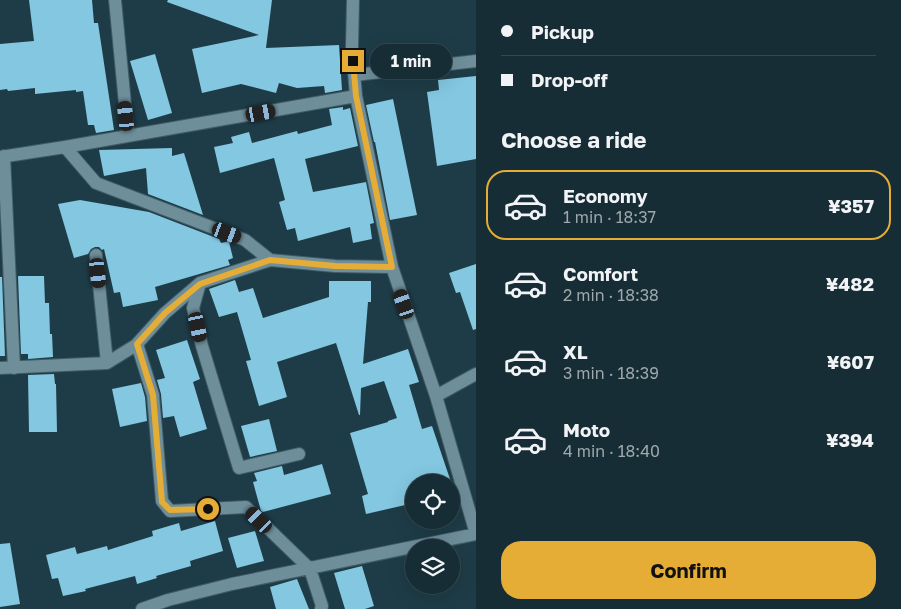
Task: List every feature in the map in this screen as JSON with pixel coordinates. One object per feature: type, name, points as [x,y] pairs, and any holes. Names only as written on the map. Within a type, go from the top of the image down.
[{"type":"street","points":[[115,0],[128,136]]},
{"type":"street","points":[[142,609],[168,600],[232,584],[476,534],[436,396],[392,267],[356,96],[352,47],[353,0]]},
{"type":"street","points":[[355,75],[476,61]]},
{"type":"street","points":[[14,368],[2,156],[65,147],[356,96]]},
{"type":"street","points":[[65,147],[96,183],[245,240],[270,260]]},
{"type":"street","points":[[96,255],[107,363]]},
{"type":"street","points":[[0,368],[107,363],[137,344],[165,313],[200,284],[270,260],[335,266],[392,267]]},
{"type":"street","points":[[200,284],[194,308],[202,346],[239,468],[299,454]]},
{"type":"street","points":[[137,344],[153,395],[162,502],[170,510],[246,507],[310,569],[322,606],[321,609]]},
{"type":"street","points":[[436,396],[476,374]]},
{"type":"building","points":[[29,0],[92,0],[94,23],[98,23],[114,130],[96,133],[94,125],[88,125],[83,91],[35,94],[35,88],[0,90],[0,44],[34,41]]},
{"type":"building","points":[[168,0],[272,0],[266,48],[339,45],[342,90],[325,93],[324,86],[297,88],[279,83],[276,93],[241,84],[202,93],[192,49],[259,35],[167,2]]},
{"type":"building","points":[[155,54],[172,113],[148,120],[130,61]]},
{"type":"building","points":[[476,76],[476,159],[437,166],[427,92],[439,90],[438,80]]},
{"type":"building","points":[[393,99],[417,215],[390,220],[366,105]]},
{"type":"building","points":[[343,107],[343,110],[350,108],[358,146],[305,159],[313,192],[366,182],[374,223],[370,224],[372,239],[353,243],[350,227],[298,241],[295,228],[287,230],[279,202],[285,200],[274,158],[220,173],[214,147],[233,143],[231,137],[249,132],[252,143],[297,131],[298,134],[332,125],[329,109]]},
{"type":"building","points":[[172,148],[172,156],[184,153],[203,215],[148,194],[146,168],[104,176],[99,150]]},
{"type":"building","points":[[80,200],[149,212],[219,239],[221,243],[229,242],[233,258],[228,260],[230,265],[155,287],[158,300],[123,307],[120,292],[114,293],[104,249],[95,247],[88,254],[74,258],[58,204]]},
{"type":"building","points":[[476,264],[476,329],[473,330],[460,292],[456,293],[449,273]]},
{"type":"building","points":[[18,276],[44,276],[45,303],[49,303],[53,357],[28,359],[28,354],[21,354]]},
{"type":"building","points":[[0,277],[2,277],[5,356],[0,356]]},
{"type":"building","points":[[235,280],[239,292],[253,288],[263,318],[329,297],[329,281],[371,281],[371,302],[368,302],[363,364],[408,349],[419,382],[409,385],[422,429],[432,426],[448,474],[405,474],[405,505],[366,514],[362,496],[368,494],[350,433],[397,418],[384,381],[361,388],[359,415],[336,343],[277,362],[287,397],[259,406],[246,361],[251,360],[237,312],[219,317],[209,289]]},
{"type":"building","points":[[187,340],[200,379],[193,382],[207,429],[180,437],[174,416],[163,418],[161,394],[157,380],[165,378],[156,350]]},
{"type":"building","points":[[54,374],[57,432],[29,432],[28,375]]},
{"type":"building","points":[[141,383],[145,397],[147,421],[120,427],[112,389]]},
{"type":"building","points":[[269,419],[277,451],[250,457],[241,426]]},
{"type":"building","points":[[322,464],[331,494],[261,511],[253,482],[257,481],[254,473],[282,466],[284,475]]},
{"type":"building","points":[[215,521],[223,551],[190,561],[191,566],[156,576],[157,578],[137,584],[135,576],[63,596],[58,578],[52,579],[46,555],[75,547],[77,554],[107,546],[108,550],[153,536],[152,531],[179,523],[181,531]]},
{"type":"building","points":[[255,531],[264,561],[237,568],[228,538]]},
{"type":"building","points":[[10,543],[20,604],[0,607],[0,544]]},
{"type":"building","points":[[362,566],[374,606],[365,609],[345,609],[334,573]]},
{"type":"building","points":[[297,579],[309,609],[276,609],[270,587]]},
{"type":"route","points":[[208,509],[170,510],[162,502],[153,395],[137,344],[165,313],[200,284],[270,260],[335,266],[392,267],[356,96],[353,61]]}]
